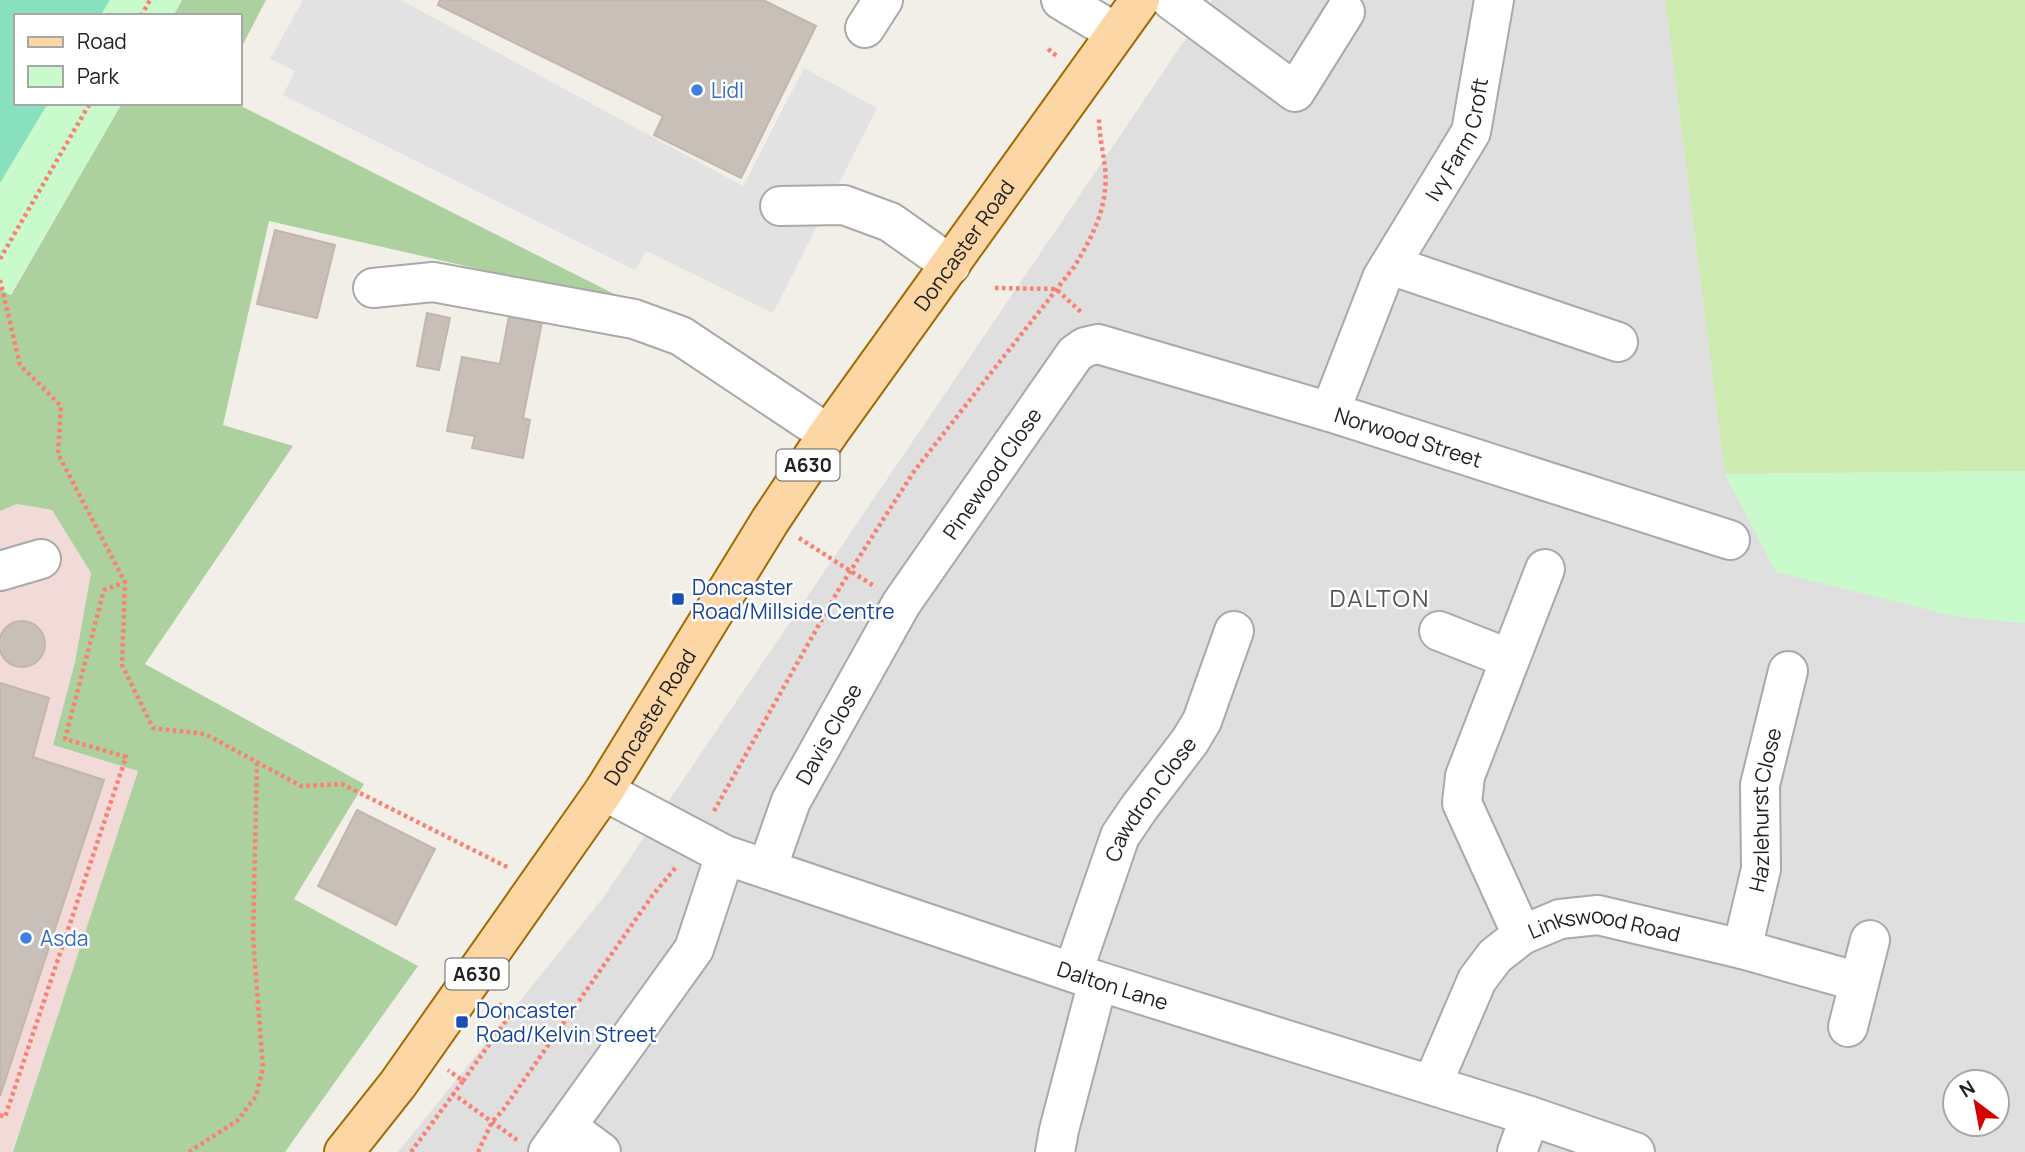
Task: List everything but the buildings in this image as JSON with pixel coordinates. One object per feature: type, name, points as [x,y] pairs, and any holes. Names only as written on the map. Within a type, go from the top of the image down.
[{"type":"main road","name":"Doncaster Road","points":[[344,1152],[398,1084],[604,791],[770,521],[828,434],[1140,0]]},
{"type":"street","points":[[1061,0],[1116,33]]},
{"type":"street","points":[[1171,0],[1295,92],[1345,12]]},
{"type":"street","name":"Ivy Farm Croft","points":[[1330,411],[1382,278],[1471,132],[1504,2]]},
{"type":"street","points":[[780,206],[844,205],[890,222],[951,265]]},
{"type":"street","points":[[1390,265],[1618,342]]},
{"type":"street","points":[[373,288],[433,282],[634,319],[681,336],[828,434]]},
{"type":"street","name":"Norwood Street","points":[[1092,345],[1330,411],[1730,540]]},
{"type":"street","name":"Pinewood Close","points":[[901,604],[1074,354],[1092,345]]},
{"type":"street","points":[[0,571],[41,559]]},
{"type":"street","points":[[1522,935],[1462,803],[1465,776],[1545,569]]},
{"type":"street","name":"Davis Close","points":[[767,869],[791,801],[901,604]]},
{"type":"street","name":"Cawdron Close","points":[[1055,1152],[1085,977],[1121,836],[1202,721],[1234,631]]},
{"type":"street","points":[[1439,631],[1510,659]]},
{"type":"street","name":"Hazlehurst Close","points":[[1742,949],[1761,869],[1760,785],[1788,671]]},
{"type":"street","name":"Dalton Lane","points":[[604,791],[711,849],[767,869],[1085,977],[1530,1116],[1635,1152]]},
{"type":"street","points":[[601,1152],[545,1140],[694,949],[711,849]]},
{"type":"street","name":"Linkswood Road","points":[[1432,1085],[1477,980],[1495,956],[1522,935],[1560,919],[1598,915],[1742,949],[1860,982]]},
{"type":"street","points":[[1848,1027],[1870,940]]},
{"type":"street","points":[[1517,1152],[1530,1116]]},
{"type":"path","points":[[1048,49],[1079,73],[1090,68]]},
{"type":"path","points":[[0,258],[89,105]]},
{"type":"path","points":[[478,1152],[492,1122],[652,896],[711,849],[851,570],[915,470],[1056,289],[1089,241],[1099,218],[1105,180],[1098,119],[1104,109]]},
{"type":"path","points":[[0,280],[20,365],[61,406],[58,454],[125,582],[122,665],[153,728],[205,734],[301,786],[342,784],[539,883]]},
{"type":"path","points":[[995,288],[1056,289],[1080,312],[1092,345]]},
{"type":"path","points":[[770,521],[901,604]]},
{"type":"path","points":[[0,1115],[5,1117],[126,757],[65,739],[104,590],[125,582]]},
{"type":"path","points":[[189,1152],[238,1120],[256,1096],[263,1069],[253,938],[257,762]]},
{"type":"path","points":[[463,1081],[508,1018],[481,968]]},
{"type":"path","points":[[452,1093],[492,1122],[545,1140]]},
{"type":"shaded area","points":[[303,0],[401,0],[743,186],[804,68],[877,108],[773,313],[646,251],[635,270],[283,95],[295,71],[270,59]]},
{"type":"shaded area","points":[[1212,0],[1665,0],[1725,474],[1776,571],[1954,616],[2025,623],[2025,1152],[398,1152],[603,898]]},
{"type":"shaded area","points":[[17,504],[52,510],[91,573],[75,662],[53,745],[138,771],[13,1152],[0,1152],[0,511]]},
{"type":"green space","points":[[0,0],[182,0],[174,14],[14,14],[14,105],[121,105],[10,295],[0,289]]},
{"type":"green space","points":[[0,0],[110,0],[101,14],[14,14],[14,105],[47,105],[0,183]]},
{"type":"green space","points":[[182,0],[266,0],[242,46],[242,14],[174,14]]},
{"type":"green space","points":[[1665,0],[2025,0],[2025,471],[1725,474]]},
{"type":"green space","points":[[121,105],[239,105],[636,305],[269,221],[223,425],[293,446],[145,664],[364,784],[294,899],[418,966],[285,1152],[13,1152],[138,771],[53,745],[75,662],[91,573],[52,510],[17,504],[0,511],[0,289],[11,295]]},
{"type":"green space","points":[[2025,471],[2025,623],[1954,616],[1776,572],[1725,474]]},
{"type":"place","name":"Lidl","points":[[697,90]]},
{"type":"place","name":"Doncaster Road/Millside Centre","points":[[678,599]]},
{"type":"place","name":"Asda","points":[[26,938]]},
{"type":"place","name":"Doncaster Road/Kelvin Street","points":[[462,1022]]},
{"type":"district","name":"DALTON","points":[[1380,597]]}]
